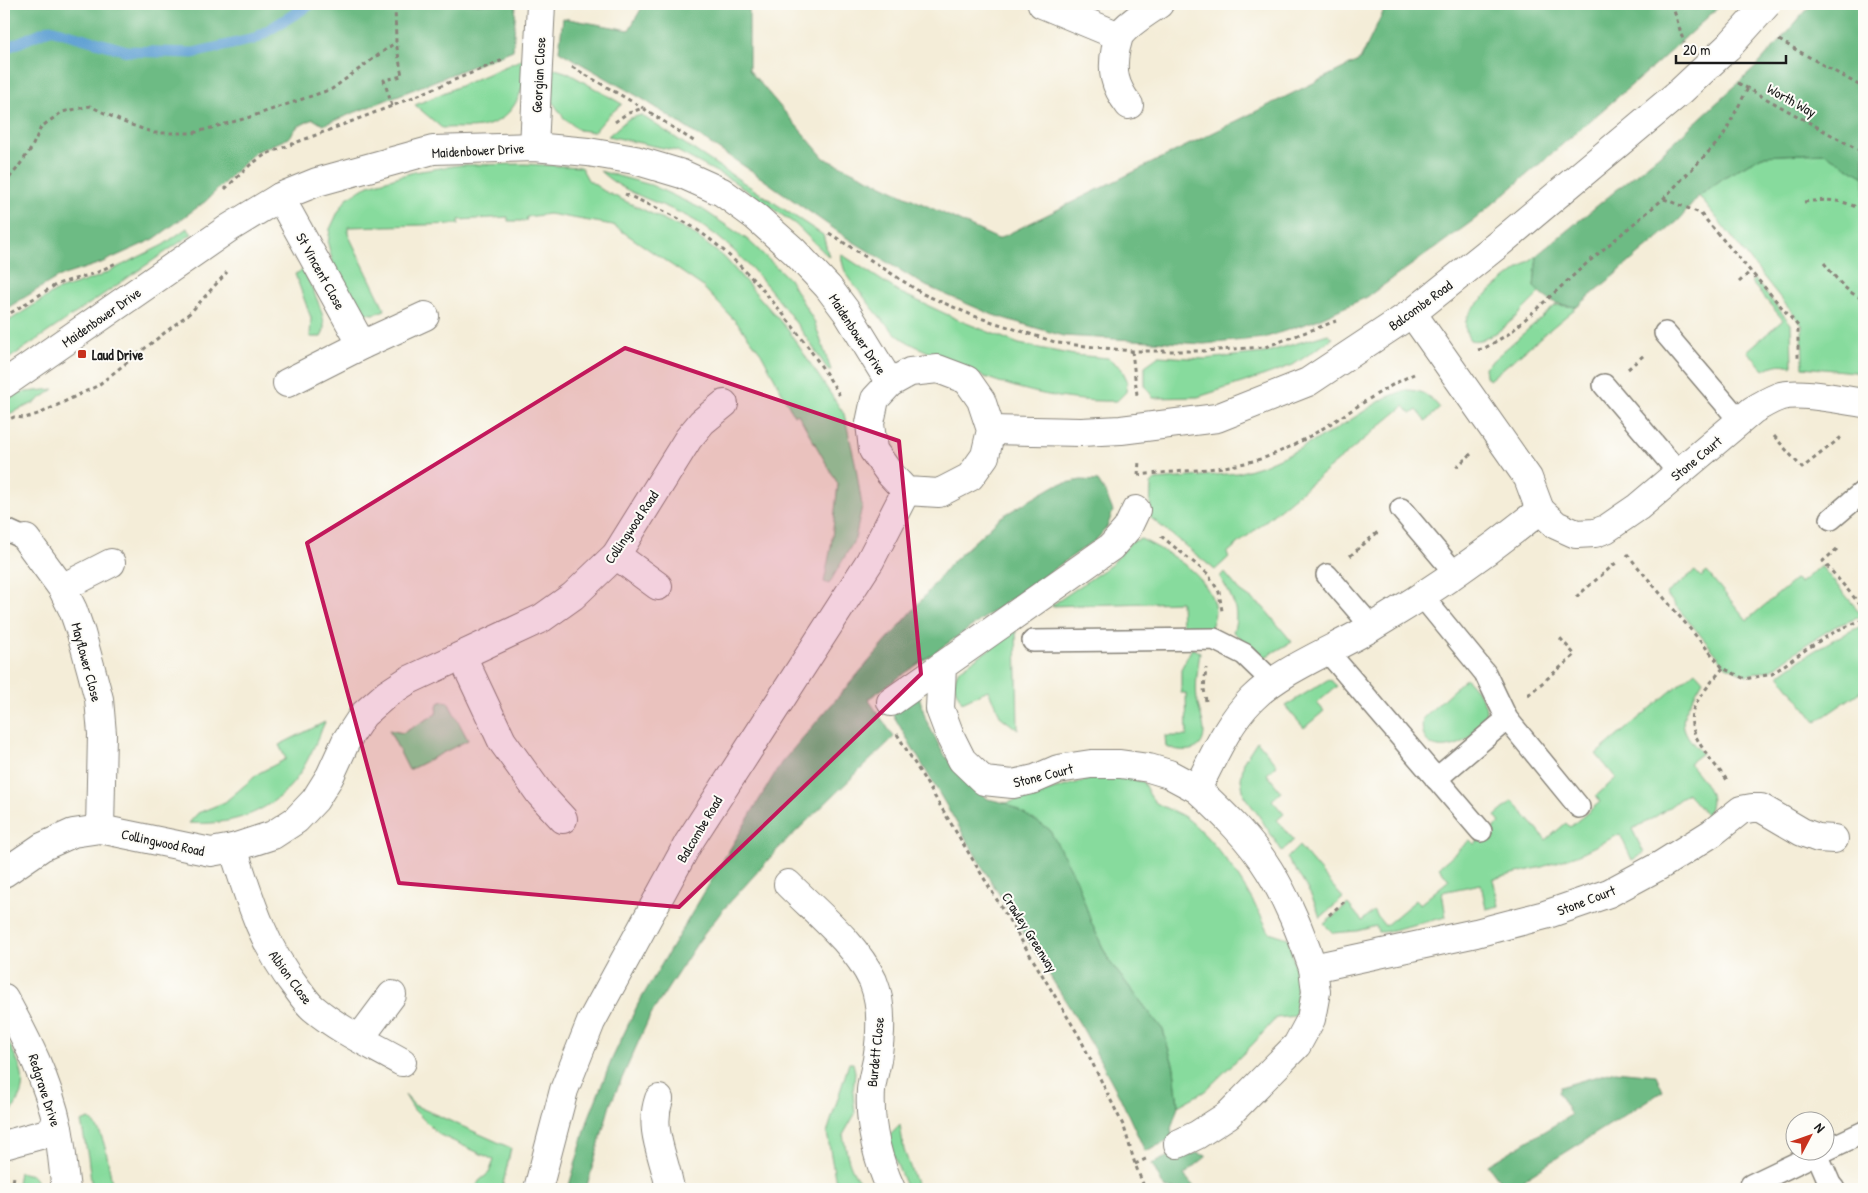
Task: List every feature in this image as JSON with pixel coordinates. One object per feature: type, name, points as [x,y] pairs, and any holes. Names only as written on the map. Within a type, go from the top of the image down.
[{"type":"street","name":"Georgian Close","points":[[534,146],[541,4]]},
{"type":"street","points":[[1042,4],[1119,36]]},
{"type":"street","points":[[1129,105],[1119,92],[1114,77],[1114,58],[1119,36],[1135,20],[1159,4]]},
{"type":"street","name":"Balcombe Road","points":[[991,430],[1081,432],[1140,428],[1217,418],[1308,382],[1412,313],[1496,246],[1708,67],[1767,4]]},
{"type":"street","name":"Maidenbower Drive","points":[[4,384],[217,236],[280,197],[317,182],[433,150],[534,146],[588,152],[634,160],[682,174],[722,192],[756,217],[828,287],[846,311],[890,383]]},
{"type":"street","name":"St Vincent Close","points":[[280,197],[362,345]]},
{"type":"street","name":"Stone Court","points":[[1412,313],[1528,478],[1540,510],[1556,525],[1576,534],[1595,533],[1606,529],[1638,507],[1747,416],[1774,399],[1797,394],[1864,403]]},
{"type":"street","points":[[287,383],[425,316]]},
{"type":"street","points":[[938,369],[967,380],[980,400],[991,430],[985,456],[970,477],[939,493],[906,491],[890,474],[873,450],[870,423],[875,399],[890,383],[910,372],[938,369]]},
{"type":"street","name":"Collingwood Road","points":[[4,873],[42,847],[73,833],[100,829],[211,852],[233,848],[273,835],[296,820],[316,800],[346,742],[363,715],[387,694],[407,682],[542,618],[573,596],[616,555],[688,439],[702,422],[724,404]]},
{"type":"street","name":"Balcombe Road","points":[[538,1189],[564,1090],[591,1022],[689,842],[870,561],[906,491]]},
{"type":"street","points":[[891,702],[1110,547],[1128,530],[1136,510]]},
{"type":"street","points":[[1197,789],[1235,718],[1252,698],[1272,681],[1328,652],[1422,596],[1504,539],[1540,510]]},
{"type":"street","name":"Mayflower Close","points":[[15,534],[62,588],[73,610],[81,633],[99,700],[102,759],[100,829]]},
{"type":"street","points":[[616,555],[658,586]]},
{"type":"street","points":[[62,588],[111,564]]},
{"type":"street","points":[[462,656],[502,741],[540,794],[563,819]]},
{"type":"street","name":"Stone Court","points":[[942,666],[940,709],[948,731],[962,760],[984,781],[1013,784],[1035,779],[1058,769],[1091,764],[1120,764],[1149,768],[1169,774],[1197,789],[1224,814],[1268,869],[1285,899],[1313,968],[1316,992],[1311,1019],[1297,1045],[1228,1115],[1197,1135],[1178,1144]]},
{"type":"street","points":[[1741,810],[1761,808],[1802,832],[1818,838],[1834,839]]},
{"type":"street","name":"Stone Court","points":[[1313,968],[1476,933],[1545,915],[1609,893],[1712,833],[1741,810]]},
{"type":"street","name":"Albion Close","points":[[233,848],[257,921],[269,948],[289,978],[312,1007],[402,1062]]},
{"type":"street","name":"Burdett Close","points":[[788,884],[843,939],[873,982],[879,1004],[880,1029],[871,1088],[871,1112],[876,1147],[882,1170],[891,1189]]},
{"type":"street","points":[[360,1038],[392,995]]},
{"type":"street","name":"Redgrave Drive","points":[[4,998],[29,1043],[47,1087],[58,1130],[66,1189]]},
{"type":"street","points":[[659,1100],[654,1112],[655,1129],[670,1189]]},
{"type":"street","points":[[4,1145],[58,1130]]},
{"type":"lane","points":[[1666,334],[1747,416]]},
{"type":"lane","points":[[1605,386],[1679,473]]},
{"type":"lane","points":[[1831,519],[1864,491]]},
{"type":"lane","points":[[1402,510],[1454,573]]},
{"type":"lane","points":[[1328,576],[1372,627]]},
{"type":"lane","points":[[1422,596],[1485,673],[1505,717],[1579,807]]},
{"type":"lane","points":[[1033,641],[1214,639],[1244,654],[1272,681]]},
{"type":"lane","points":[[1328,652],[1481,831]]},
{"type":"lane","points":[[1436,778],[1505,717]]},
{"type":"lane","points":[[1836,1145],[1864,1132]]},
{"type":"lane","points":[[1751,1186],[1804,1160]]},
{"type":"lane","points":[[1824,1160],[1830,1184],[1834,1189]]},
{"type":"path","points":[[392,106],[384,80],[402,76],[396,42],[394,4]]},
{"type":"path","points":[[1672,4],[1686,47]]},
{"type":"path","points":[[1773,36],[1864,88]]},
{"type":"path","points":[[4,184],[31,149],[41,127],[62,112],[90,106],[123,122],[154,133],[193,133],[247,118],[332,89],[396,42]]},
{"type":"path","points":[[539,49],[643,108]]},
{"type":"path","name":"Worth Way","points":[[1708,67],[1864,153]]},
{"type":"path","points":[[1138,475],[1234,466],[1281,452],[1394,384],[1445,360],[1485,348],[1510,332],[1663,199],[1722,138],[1748,88]]},
{"type":"path","points":[[1663,199],[1700,213],[1798,326],[1797,394]]},
{"type":"path","points":[[1804,202],[1832,199],[1850,203],[1864,210]]},
{"type":"path","points":[[829,233],[922,294],[974,316],[1058,343],[1132,351],[1203,351],[1265,347],[1321,328],[1338,320]]},
{"type":"path","points":[[4,422],[14,418],[25,418],[41,413],[97,386],[191,312],[235,264],[217,236]]},
{"type":"path","points":[[1824,263],[1841,284],[1855,296],[1864,299]]},
{"type":"path","points":[[1739,282],[1751,271]]},
{"type":"path","points":[[1605,386],[1666,334]]},
{"type":"path","points":[[1132,351],[1140,428],[1136,510],[1160,535],[1208,574],[1219,592],[1222,613],[1207,660],[1204,689],[1208,711],[1219,746]]},
{"type":"path","points":[[1747,416],[1802,468],[1849,431]]},
{"type":"path","points":[[1456,467],[1470,456]]},
{"type":"path","points":[[1328,576],[1342,567],[1342,563],[1364,541],[1402,510]]},
{"type":"path","points":[[1831,519],[1848,540],[1822,562],[1864,609]]},
{"type":"path","points":[[1606,529],[1723,668],[1745,679],[1772,674],[1808,648],[1836,631],[1864,619]]},
{"type":"path","points":[[1576,597],[1627,554]]},
{"type":"path","points":[[1505,717],[1575,655],[1560,638]]},
{"type":"path","points":[[1723,668],[1707,688],[1692,712],[1693,730],[1705,751],[1732,787],[1741,810]]},
{"type":"path","name":"Crawley Greenway","points":[[891,702],[880,708],[1079,1036],[1124,1127],[1145,1189]]},
{"type":"highlighted area","points":[[625,348],[899,441],[921,674],[679,907],[399,883],[307,543]]},
{"type":"green space","points":[[4,4],[516,4],[513,50],[323,125],[313,119],[297,127],[289,138],[255,152],[206,201],[154,239],[101,263],[58,277],[4,310]]},
{"type":"green space","points":[[644,4],[749,4],[749,70],[824,158],[998,239],[1360,60],[1387,4],[1722,4],[1654,66],[1474,220],[1367,297],[1314,321],[1264,338],[1204,344],[1063,336],[993,315],[926,286],[847,238],[747,168],[646,101],[559,51],[563,18],[629,30]]},
{"type":"green space","points":[[1812,4],[1864,4],[1864,177],[1825,153],[1762,156],[1726,176],[1699,196],[1679,220],[1577,307],[1553,302],[1534,287],[1537,255],[1663,152],[1757,66]]},
{"type":"green space","points":[[530,56],[522,90],[517,100],[503,117],[493,123],[476,128],[442,128],[415,105]]},
{"type":"green space","points":[[549,67],[568,73],[622,104],[594,132],[579,130],[564,118],[549,97]]},
{"type":"green space","points":[[641,115],[823,235],[829,257],[795,224],[733,181],[677,151],[608,136],[628,119]]},
{"type":"green space","points":[[1825,153],[1864,177],[1864,373],[1803,367],[1802,325],[1699,196],[1726,176],[1762,156]]},
{"type":"green space","points":[[525,164],[581,167],[588,180],[604,191],[692,233],[725,258],[788,330],[844,414],[855,462],[862,506],[855,539],[829,584],[824,582],[831,547],[838,484],[798,414],[794,415],[761,353],[739,325],[702,286],[613,225],[549,214],[527,217],[526,221],[508,221],[508,217],[459,220],[459,224],[348,227],[348,234],[385,310],[374,314],[363,313],[354,305],[335,271],[328,244],[330,229],[347,198],[369,185],[414,172],[460,165]]},
{"type":"green space","points":[[600,171],[651,185],[702,209],[748,240],[789,279],[814,321],[831,370],[828,370],[770,289],[735,252],[697,222],[622,187]]},
{"type":"green space","points":[[187,228],[192,234],[4,362],[4,324],[56,291],[98,277],[163,245]]},
{"type":"green space","points":[[841,254],[901,293],[961,321],[1019,344],[1074,355],[1108,358],[1121,368],[1127,380],[1126,392],[1117,401],[1093,401],[1021,389],[975,373],[918,347],[900,337],[876,312],[848,278]]},
{"type":"green space","points":[[1537,255],[1534,287],[1540,293],[1498,332],[1479,340],[1470,340],[1466,326],[1469,313],[1486,295]]},
{"type":"green space","points":[[303,270],[315,294],[322,314],[324,331],[321,337],[310,337],[311,318],[295,274]]},
{"type":"green space","points":[[1754,279],[1791,324],[1792,366],[1771,366],[1764,370],[1747,351],[1783,320],[1751,282]]},
{"type":"green space","points":[[1556,305],[1577,307],[1489,380],[1486,376],[1485,367]]},
{"type":"green space","points":[[1328,334],[1333,338],[1293,365],[1198,397],[1153,398],[1145,385],[1145,366],[1159,356],[1205,359],[1264,353]]},
{"type":"green space","points":[[54,389],[34,403],[4,416],[4,403],[17,393]]},
{"type":"green space","points":[[1406,390],[1425,394],[1440,408],[1426,421],[1417,410],[1411,414],[1404,406],[1227,553],[1229,557],[1215,570],[1150,517],[1151,484],[1155,480],[1238,473],[1261,466],[1333,431],[1385,398]]},
{"type":"green space","points":[[1081,480],[1098,481],[1105,492],[1113,511],[1107,527],[1097,539],[868,699],[894,737],[778,849],[722,911],[698,942],[650,1016],[610,1105],[586,1189],[568,1189],[589,1117],[612,1059],[638,1004],[781,763],[915,608],[951,563],[1001,517],[1056,485]]},
{"type":"green space","points":[[1141,539],[1164,551],[1187,567],[1206,587],[1212,598],[1215,611],[1210,630],[1182,626],[1181,602],[1051,606],[1111,565],[1131,542]]},
{"type":"green space","points":[[1821,566],[1863,616],[1836,626],[1805,645],[1771,670],[1747,675],[1726,666],[1666,594],[1695,571],[1701,577],[1707,572],[1747,620],[1796,579],[1800,583]]},
{"type":"green space","points":[[1224,572],[1240,591],[1263,607],[1292,642],[1263,658],[1233,632],[1236,617],[1234,603],[1220,577]]},
{"type":"green space","points":[[1864,625],[1864,689],[1816,722],[1779,675],[1820,647]]},
{"type":"green space","points":[[1016,631],[1018,730],[1001,717],[988,690],[962,702],[955,683],[959,670]]},
{"type":"green space","points":[[1192,648],[1200,652],[1196,694],[1204,730],[1203,738],[1197,748],[1179,750],[1166,747],[1165,736],[1187,736],[1186,693],[1181,693],[1181,669]]},
{"type":"green space","points":[[1695,671],[1703,680],[1686,709],[1684,725],[1686,733],[1702,753],[1689,763],[1710,794],[1710,808],[1706,815],[1687,793],[1661,813],[1632,829],[1644,853],[1632,860],[1620,834],[1577,855],[1542,867],[1493,879],[1499,906],[1486,909],[1481,884],[1442,892],[1446,917],[1384,932],[1378,932],[1376,926],[1357,931],[1333,933],[1324,924],[1348,904],[1362,921],[1373,911],[1385,926],[1416,900],[1420,904],[1449,880],[1439,867],[1470,840],[1474,844],[1500,823],[1495,816],[1513,801],[1546,840],[1566,823],[1570,827],[1600,802],[1596,796],[1616,778],[1596,754]]},
{"type":"green space","points":[[1466,678],[1484,702],[1486,710],[1483,722],[1475,733],[1464,741],[1452,746],[1439,747],[1429,743],[1423,734],[1423,718]]},
{"type":"green space","points":[[1329,679],[1337,686],[1317,703],[1324,711],[1304,728],[1285,706]]},
{"type":"green space","points":[[919,696],[926,720],[943,753],[963,779],[988,799],[1006,803],[1049,829],[1077,880],[1091,922],[1109,961],[1163,1030],[1174,1068],[1178,1106],[1171,1129],[1173,1139],[1145,1151],[1119,1095],[1083,1029],[989,878],[892,713]]},
{"type":"green space","points":[[448,702],[468,740],[409,770],[389,730],[403,733],[436,714],[438,703]]},
{"type":"green space","points":[[325,722],[303,769],[283,794],[271,803],[246,816],[232,820],[189,823],[198,813],[225,802],[259,773],[286,759],[279,745]]},
{"type":"green space","points":[[1257,741],[1277,765],[1267,774],[1281,792],[1272,800],[1284,814],[1277,820],[1294,840],[1282,851],[1244,796],[1241,779],[1244,761]]},
{"type":"green space","points":[[1111,774],[1143,782],[1155,802],[1185,817],[1202,832],[1235,872],[1269,932],[1288,938],[1293,958],[1297,987],[1295,1016],[1276,1018],[1253,1044],[1205,1091],[1178,1106],[1174,1068],[1163,1030],[1109,961],[1091,922],[1006,803]]},
{"type":"green space","points":[[1299,846],[1343,898],[1320,918],[1310,894],[1287,858]]},
{"type":"green space","points":[[4,1034],[19,1065],[23,1083],[17,1103],[9,1115],[4,1106]]},
{"type":"green space","points":[[849,1063],[853,1063],[855,1072],[853,1093],[855,1114],[843,1135],[853,1171],[868,1189],[837,1189],[827,1133]]},
{"type":"green space","points":[[1615,1071],[1656,1075],[1663,1091],[1514,1185],[1503,1185],[1488,1165],[1571,1115],[1558,1092],[1560,1087]]},
{"type":"green space","points":[[405,1095],[414,1105],[511,1148],[502,1189],[475,1189],[479,1181],[489,1173],[494,1160],[438,1134],[414,1110]]},
{"type":"green space","points":[[89,1119],[95,1124],[103,1141],[113,1189],[92,1189],[81,1122]]},
{"type":"green space","points":[[900,1125],[904,1150],[918,1189],[907,1189],[889,1145],[889,1136]]},
{"type":"green space","points":[[1179,1151],[1182,1157],[1197,1153],[1207,1156],[1184,1175],[1196,1189],[1165,1189],[1152,1164]]},
{"type":"green space","points":[[19,1172],[32,1175],[43,1189],[16,1189]]},
{"type":"waterway","points":[[4,49],[50,29],[127,51],[193,53],[254,39],[311,4]]},
{"type":"place","name":"Laud Drive","points":[[82,354]]}]
